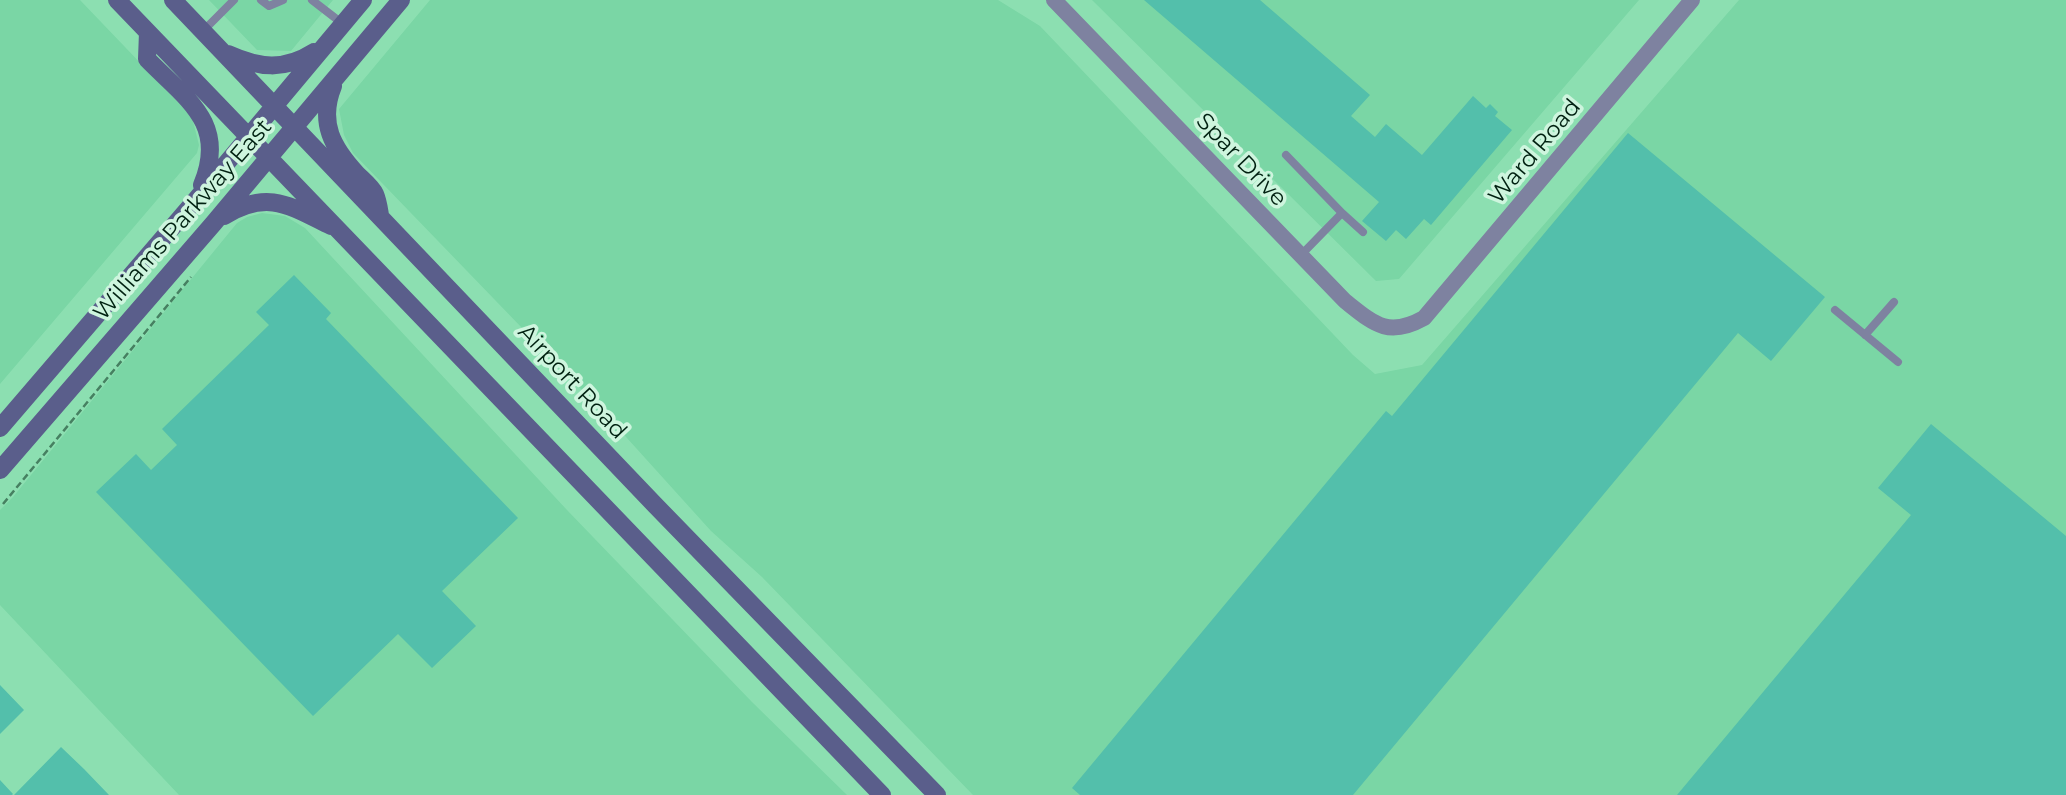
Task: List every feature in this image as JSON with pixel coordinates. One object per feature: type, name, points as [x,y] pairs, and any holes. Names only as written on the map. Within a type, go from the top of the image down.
[{"type":"main road","points":[[117,0],[882,795]]},
{"type":"main road","name":"Airport Road","points":[[173,0],[645,495],[937,795]]},
{"type":"main road","name":"Williams Parkway East","points":[[0,428],[363,0]]},
{"type":"main road","name":"Williams Parkway East","points":[[0,470],[270,157],[401,0]]},
{"type":"main road","points":[[148,32],[147,59],[199,114],[210,136],[209,169],[194,202]]},
{"type":"main road","points":[[221,50],[261,66],[279,66],[302,60],[325,44]]},
{"type":"main road","points":[[336,78],[328,103],[327,117],[332,142],[344,160],[375,192],[380,215]]},
{"type":"main road","points":[[212,224],[235,210],[262,201],[285,205],[341,230]]},
{"type":"street","name":"Spar Drive","points":[[1054,0],[1345,301],[1372,322],[1392,329],[1408,327]]},
{"type":"street","name":"Ward Road","points":[[1408,327],[1424,318],[1692,0]]},
{"type":"lane","points":[[203,31],[234,0]]},
{"type":"lane","points":[[261,0],[269,6],[283,0]]},
{"type":"lane","points":[[312,0],[343,24]]},
{"type":"lane","points":[[1286,155],[1363,232]]},
{"type":"lane","points":[[1301,255],[1342,213]]},
{"type":"lane","points":[[1866,335],[1894,302]]},
{"type":"lane","points":[[1835,310],[1898,362]]},
{"type":"path","points":[[4,504],[197,269]]},
{"type":"shaded area","points":[[0,0],[80,0],[192,117],[199,145],[197,153],[0,384]]},
{"type":"shaded area","points":[[209,0],[333,0],[291,51],[257,50]]},
{"type":"shaded area","points":[[430,0],[998,0],[1040,26],[1353,355],[1375,374],[1422,365],[1739,0],[2066,0],[2066,795],[973,795],[762,577],[711,531],[608,417],[353,153],[344,135],[339,109]]},
{"type":"shaded area","points":[[1092,0],[1639,0],[1399,279],[1376,281]]},
{"type":"shaded area","points":[[262,213],[285,216],[305,228],[567,510],[752,702],[847,795],[179,795],[0,605],[0,510],[237,223]]},
{"type":"building","points":[[1144,0],[1260,0],[1370,95],[1351,116],[1375,137],[1386,124],[1422,155],[1473,96],[1486,108],[1490,104],[1498,112],[1495,116],[1512,130],[1431,225],[1424,219],[1406,239],[1396,230],[1386,241],[1362,221],[1379,202]]},
{"type":"building","points":[[1628,133],[1825,297],[1771,361],[1738,333],[1353,795],[1080,795],[1072,788],[1386,411],[1392,416]]},
{"type":"building","points":[[294,275],[331,313],[326,319],[518,518],[442,591],[476,626],[432,668],[398,634],[313,716],[96,492],[136,454],[151,470],[177,445],[162,429],[269,325],[256,312]]},
{"type":"building","points":[[1931,424],[2066,536],[2066,795],[1677,795],[1911,515],[1878,488]]},
{"type":"building","points":[[0,685],[24,710],[0,734]]},
{"type":"building","points":[[61,747],[84,769],[109,795],[14,795]]},
{"type":"building","points":[[0,780],[13,794],[12,795],[0,795]]}]
